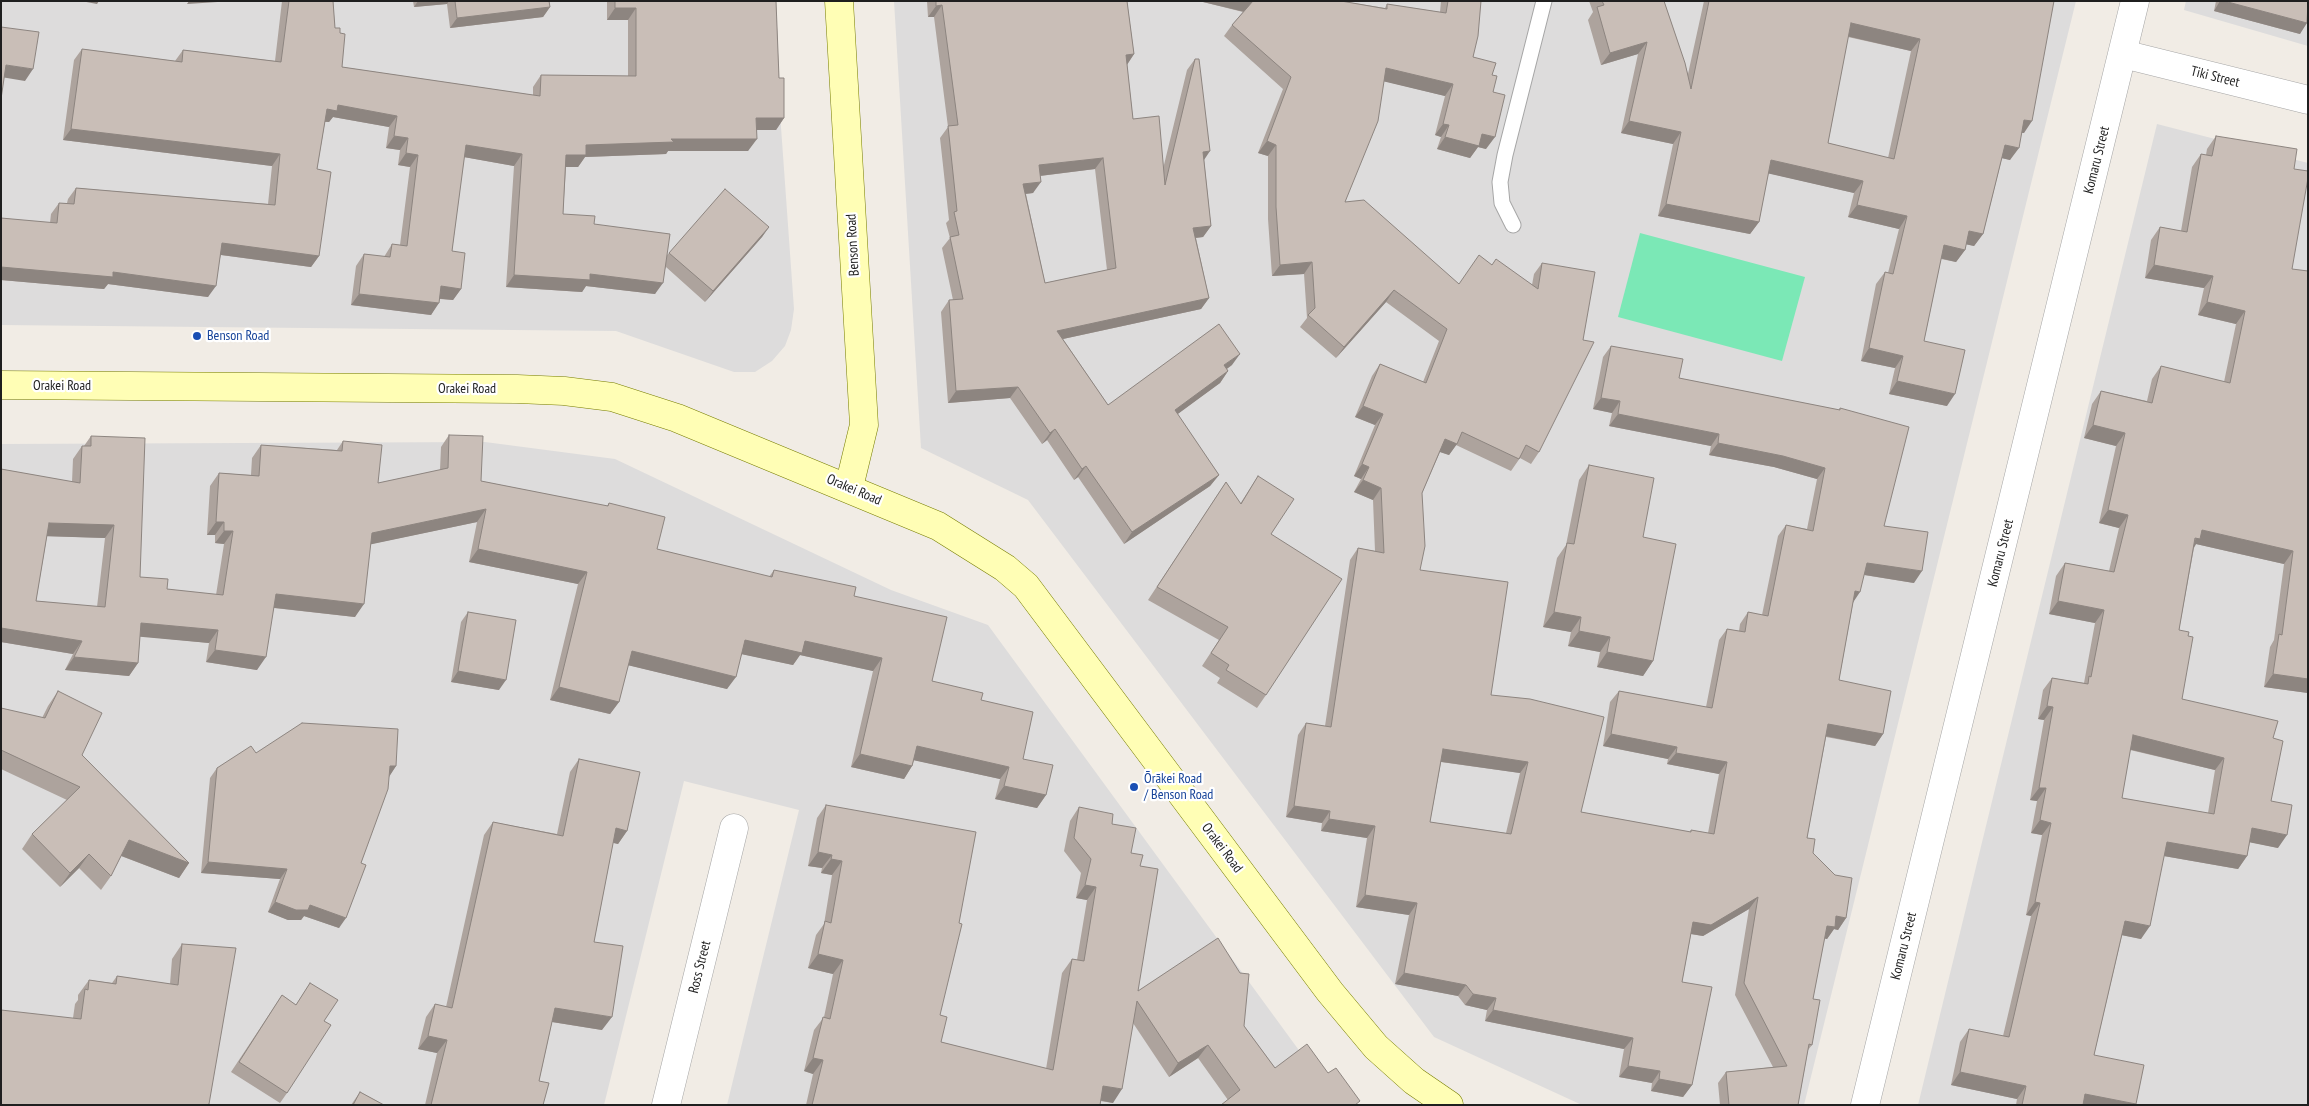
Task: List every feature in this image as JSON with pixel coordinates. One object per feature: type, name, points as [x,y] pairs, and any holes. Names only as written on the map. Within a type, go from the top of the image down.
[{"type":"main road","name":"Benson Road","points":[[839,1],[864,425],[849,487]]},
{"type":"main road","name":"Orakei Road","points":[[1,385],[564,391],[612,397],[678,418],[849,487],[938,526],[1005,568],[1026,586],[1330,992],[1376,1047],[1414,1081],[1449,1105]]},
{"type":"street","name":"Komaru Street","points":[[1866,1105],[2135,1]]},
{"type":"street","name":"Tiki Street","points":[[2123,54],[2308,100]]},
{"type":"street","name":"Ross Street","points":[[666,1105],[734,828]]},
{"type":"lane","points":[[1513,225],[1502,203],[1500,182],[1505,155],[1544,1]]},
{"type":"shaded area","points":[[1,1],[772,1],[794,309],[791,330],[785,346],[772,361],[755,372],[734,372],[616,331],[1,325]]},
{"type":"shaded area","points":[[894,1],[2076,1],[1804,1105],[1582,1105],[1434,1037],[1028,500],[921,448]]},
{"type":"shaded area","points":[[2186,1],[2308,1],[2308,46],[2184,10]]},
{"type":"shaded area","points":[[2157,124],[2308,163],[2308,1105],[1918,1105]]},
{"type":"shaded area","points":[[485,442],[615,459],[891,590],[988,625],[1339,1105],[727,1105],[799,810],[684,781],[604,1105],[1,1105],[1,444]]},
{"type":"green space","points":[[1640,233],[1805,277],[1782,361],[1618,317]]},
{"type":"building","points":[[289,1],[333,1],[335,28],[340,28],[340,33],[345,34],[342,67],[540,96],[541,75],[636,76],[636,8],[615,8],[615,1],[776,1],[779,78],[784,78],[784,118],[756,118],[757,139],[671,139],[674,142],[586,145],[586,155],[566,155],[563,214],[595,216],[594,224],[670,234],[663,283],[590,274],[590,280],[514,275],[522,154],[466,145],[452,251],[465,253],[461,289],[441,286],[439,303],[359,294],[364,254],[390,257],[392,244],[407,246],[418,155],[406,153],[408,138],[394,136],[397,116],[338,105],[337,111],[327,109],[317,169],[331,172],[319,256],[222,243],[216,286],[113,272],[113,277],[1,267],[1,218],[57,223],[59,203],[74,204],[76,188],[275,205],[280,154],[71,129],[82,49],[182,62],[183,50],[281,62]]},
{"type":"building","points":[[455,1],[549,1],[550,7],[457,18]]},
{"type":"building","points":[[936,1],[1127,1],[1134,54],[1126,55],[1133,119],[1159,116],[1165,185],[1195,59],[1199,59],[1210,151],[1203,152],[1211,226],[1193,228],[1209,298],[1057,331],[1108,405],[1219,324],[1240,354],[1224,365],[1228,371],[1175,410],[1219,475],[1132,532],[1086,466],[1082,469],[1055,429],[1050,433],[1018,387],[956,391],[949,300],[963,299],[950,237],[959,235],[954,212],[957,211],[948,126],[958,125],[942,5],[936,6]],"holes":[[[1103,158],[1116,268],[1045,283],[1023,184],[1041,182],[1039,165]]]},
{"type":"building","points":[[1253,1],[1341,1],[1387,9],[1387,4],[1446,13],[1448,1],[1481,1],[1478,36],[1473,57],[1496,63],[1492,75],[1497,76],[1493,92],[1505,95],[1495,137],[1482,134],[1479,146],[1445,137],[1449,125],[1443,124],[1453,84],[1386,68],[1378,121],[1345,202],[1364,200],[1459,284],[1479,255],[1492,265],[1496,259],[1538,289],[1542,263],[1595,272],[1583,340],[1594,342],[1539,452],[1526,445],[1519,459],[1462,432],[1457,444],[1445,439],[1422,493],[1425,546],[1420,570],[1508,582],[1491,695],[1530,699],[1604,717],[1581,812],[1691,832],[1691,830],[1714,834],[1727,762],[1676,753],[1677,747],[1611,734],[1619,691],[1712,708],[1727,629],[1745,632],[1748,612],[1768,616],[1786,525],[1813,531],[1825,468],[1783,456],[1718,443],[1719,434],[1618,414],[1620,401],[1601,398],[1611,346],[1683,359],[1679,378],[1840,410],[1840,408],[1909,427],[1884,526],[1928,532],[1922,571],[1867,563],[1860,592],[1855,591],[1839,680],[1891,691],[1883,734],[1828,724],[1807,838],[1815,839],[1813,853],[1835,875],[1852,878],[1846,918],[1836,916],[1835,927],[1827,926],[1813,999],[1820,1000],[1812,1045],[1809,1044],[1798,1105],[1729,1105],[1726,1072],[1787,1066],[1744,983],[1758,897],[1711,925],[1693,922],[1682,982],[1712,987],[1692,1085],[1659,1079],[1660,1071],[1628,1066],[1633,1038],[1493,1010],[1496,998],[1473,994],[1466,985],[1404,973],[1417,903],[1365,895],[1375,826],[1329,819],[1330,811],[1294,806],[1306,723],[1331,727],[1358,548],[1384,553],[1381,488],[1363,480],[1369,467],[1362,464],[1383,414],[1363,406],[1380,364],[1426,383],[1447,329],[1394,290],[1344,347],[1308,315],[1315,308],[1312,262],[1280,265],[1276,207],[1276,145],[1267,141],[1291,77],[1232,25]],"holes":[[[1443,749],[1528,762],[1511,834],[1430,822]]]},
{"type":"building","points":[[1602,1],[1664,1],[1685,63],[1691,89],[1709,1],[2054,1],[2032,121],[2024,120],[2019,148],[2005,145],[1983,234],[1969,231],[1965,250],[1944,245],[1924,341],[1965,350],[1955,394],[1897,381],[1903,356],[1869,348],[1885,272],[1893,274],[1907,216],[1857,205],[1863,181],[1771,160],[1759,222],[1666,204],[1681,132],[1629,121],[1647,42],[1610,53],[1597,7],[1604,5]],"holes":[[[1851,23],[1920,39],[1894,159],[1828,143]]]},
{"type":"building","points":[[2224,1],[2308,1],[2307,23]]},
{"type":"building","points":[[1,27],[39,32],[33,69],[6,65],[1,99]]},
{"type":"building","points":[[2216,136],[2297,149],[2294,169],[2308,171],[2292,269],[2308,271],[2308,679],[2273,674],[2279,634],[2282,635],[2293,551],[2202,530],[2200,539],[2195,538],[2179,630],[2189,632],[2188,636],[2193,637],[2182,699],[2278,721],[2273,738],[2283,741],[2271,801],[2292,805],[2287,835],[2252,828],[2247,856],[2167,842],[2150,926],[2125,921],[2094,1055],[2144,1065],[2136,1104],[2085,1094],[2083,1105],[2022,1105],[2026,1086],[1960,1072],[1969,1029],[2009,1037],[2040,903],[2035,902],[2051,823],[2040,820],[2046,788],[2039,788],[2053,707],[2047,706],[2052,678],[2088,684],[2089,676],[2091,677],[2104,610],[2058,601],[2065,563],[2114,572],[2128,515],[2108,510],[2125,433],[2093,425],[2101,391],[2152,403],[2161,366],[2230,383],[2245,311],[2207,302],[2213,276],[2154,265],[2160,227],[2187,232],[2201,154],[2212,156]],"holes":[[[2133,735],[2224,758],[2214,814],[2122,798]]]},
{"type":"building","points":[[725,189],[769,227],[713,291],[669,253]]},
{"type":"building","points":[[449,435],[483,436],[481,481],[608,506],[609,503],[665,517],[657,549],[772,577],[774,570],[856,587],[854,596],[947,617],[932,681],[983,693],[981,700],[1033,712],[1023,759],[1053,765],[1046,795],[1004,786],[1009,767],[917,746],[912,766],[860,754],[882,658],[805,641],[802,653],[745,640],[736,677],[632,651],[619,702],[559,687],[587,572],[478,549],[486,509],[372,533],[364,604],[276,594],[266,657],[215,650],[218,630],[141,623],[138,663],[74,657],[82,641],[1,628],[1,469],[80,483],[82,446],[91,446],[91,436],[145,438],[140,577],[168,579],[167,589],[223,595],[233,531],[224,531],[224,522],[216,522],[219,473],[259,476],[261,445],[342,451],[343,441],[382,445],[378,483],[448,468]],"holes":[[[49,523],[114,525],[105,607],[36,601]]]},
{"type":"building","points":[[1589,465],[1654,478],[1643,537],[1676,544],[1653,661],[1607,652],[1610,637],[1579,631],[1581,617],[1554,612],[1567,543],[1574,544]]},
{"type":"building","points":[[1258,476],[1294,499],[1271,534],[1342,579],[1266,695],[1226,670],[1229,665],[1211,653],[1228,627],[1157,587],[1226,482],[1241,504]]},
{"type":"building","points":[[468,612],[516,620],[506,680],[458,671]]},
{"type":"building","points":[[58,691],[102,713],[82,755],[189,863],[129,840],[111,876],[89,854],[70,873],[32,834],[80,787],[1,750],[1,708],[45,718]]},
{"type":"building","points":[[302,723],[398,729],[396,766],[390,766],[388,789],[361,863],[366,865],[346,918],[310,905],[308,910],[296,910],[275,902],[287,869],[208,862],[217,768],[251,746],[256,753]]},
{"type":"building","points":[[579,759],[640,772],[627,831],[616,828],[594,942],[623,946],[612,1017],[555,1008],[539,1081],[549,1083],[543,1105],[431,1105],[447,1040],[428,1036],[435,1004],[452,1008],[493,822],[563,836]]},
{"type":"building","points":[[826,805],[976,832],[959,923],[962,924],[940,1015],[947,1017],[941,1042],[1053,1070],[1072,959],[1084,961],[1096,887],[1085,885],[1091,859],[1074,838],[1079,807],[1113,814],[1112,824],[1136,828],[1131,853],[1143,855],[1140,866],[1158,869],[1138,991],[1218,938],[1240,973],[1249,974],[1244,1026],[1275,1068],[1307,1044],[1328,1073],[1336,1068],[1360,1101],[1355,1105],[1221,1105],[1240,1090],[1208,1045],[1178,1063],[1137,1001],[1122,1089],[1103,1086],[1100,1105],[812,1105],[823,1060],[813,1058],[823,1017],[830,1019],[843,960],[818,954],[825,921],[831,923],[842,861],[831,859],[832,855],[818,852]]},
{"type":"building","points":[[182,944],[236,948],[209,1104],[1,1105],[1,1010],[81,1019],[85,989],[88,990],[89,980],[116,984],[117,976],[178,985]]},
{"type":"building","points":[[310,983],[338,1000],[324,1021],[331,1025],[287,1093],[239,1062],[282,995],[296,1005]]},
{"type":"building","points":[[360,1092],[384,1105],[353,1105]]},
{"type":"place","name":"Benson Road","points":[[197,336]]},
{"type":"place","name":"Ōrākei Road / Benson Road","points":[[1134,787]]}]
